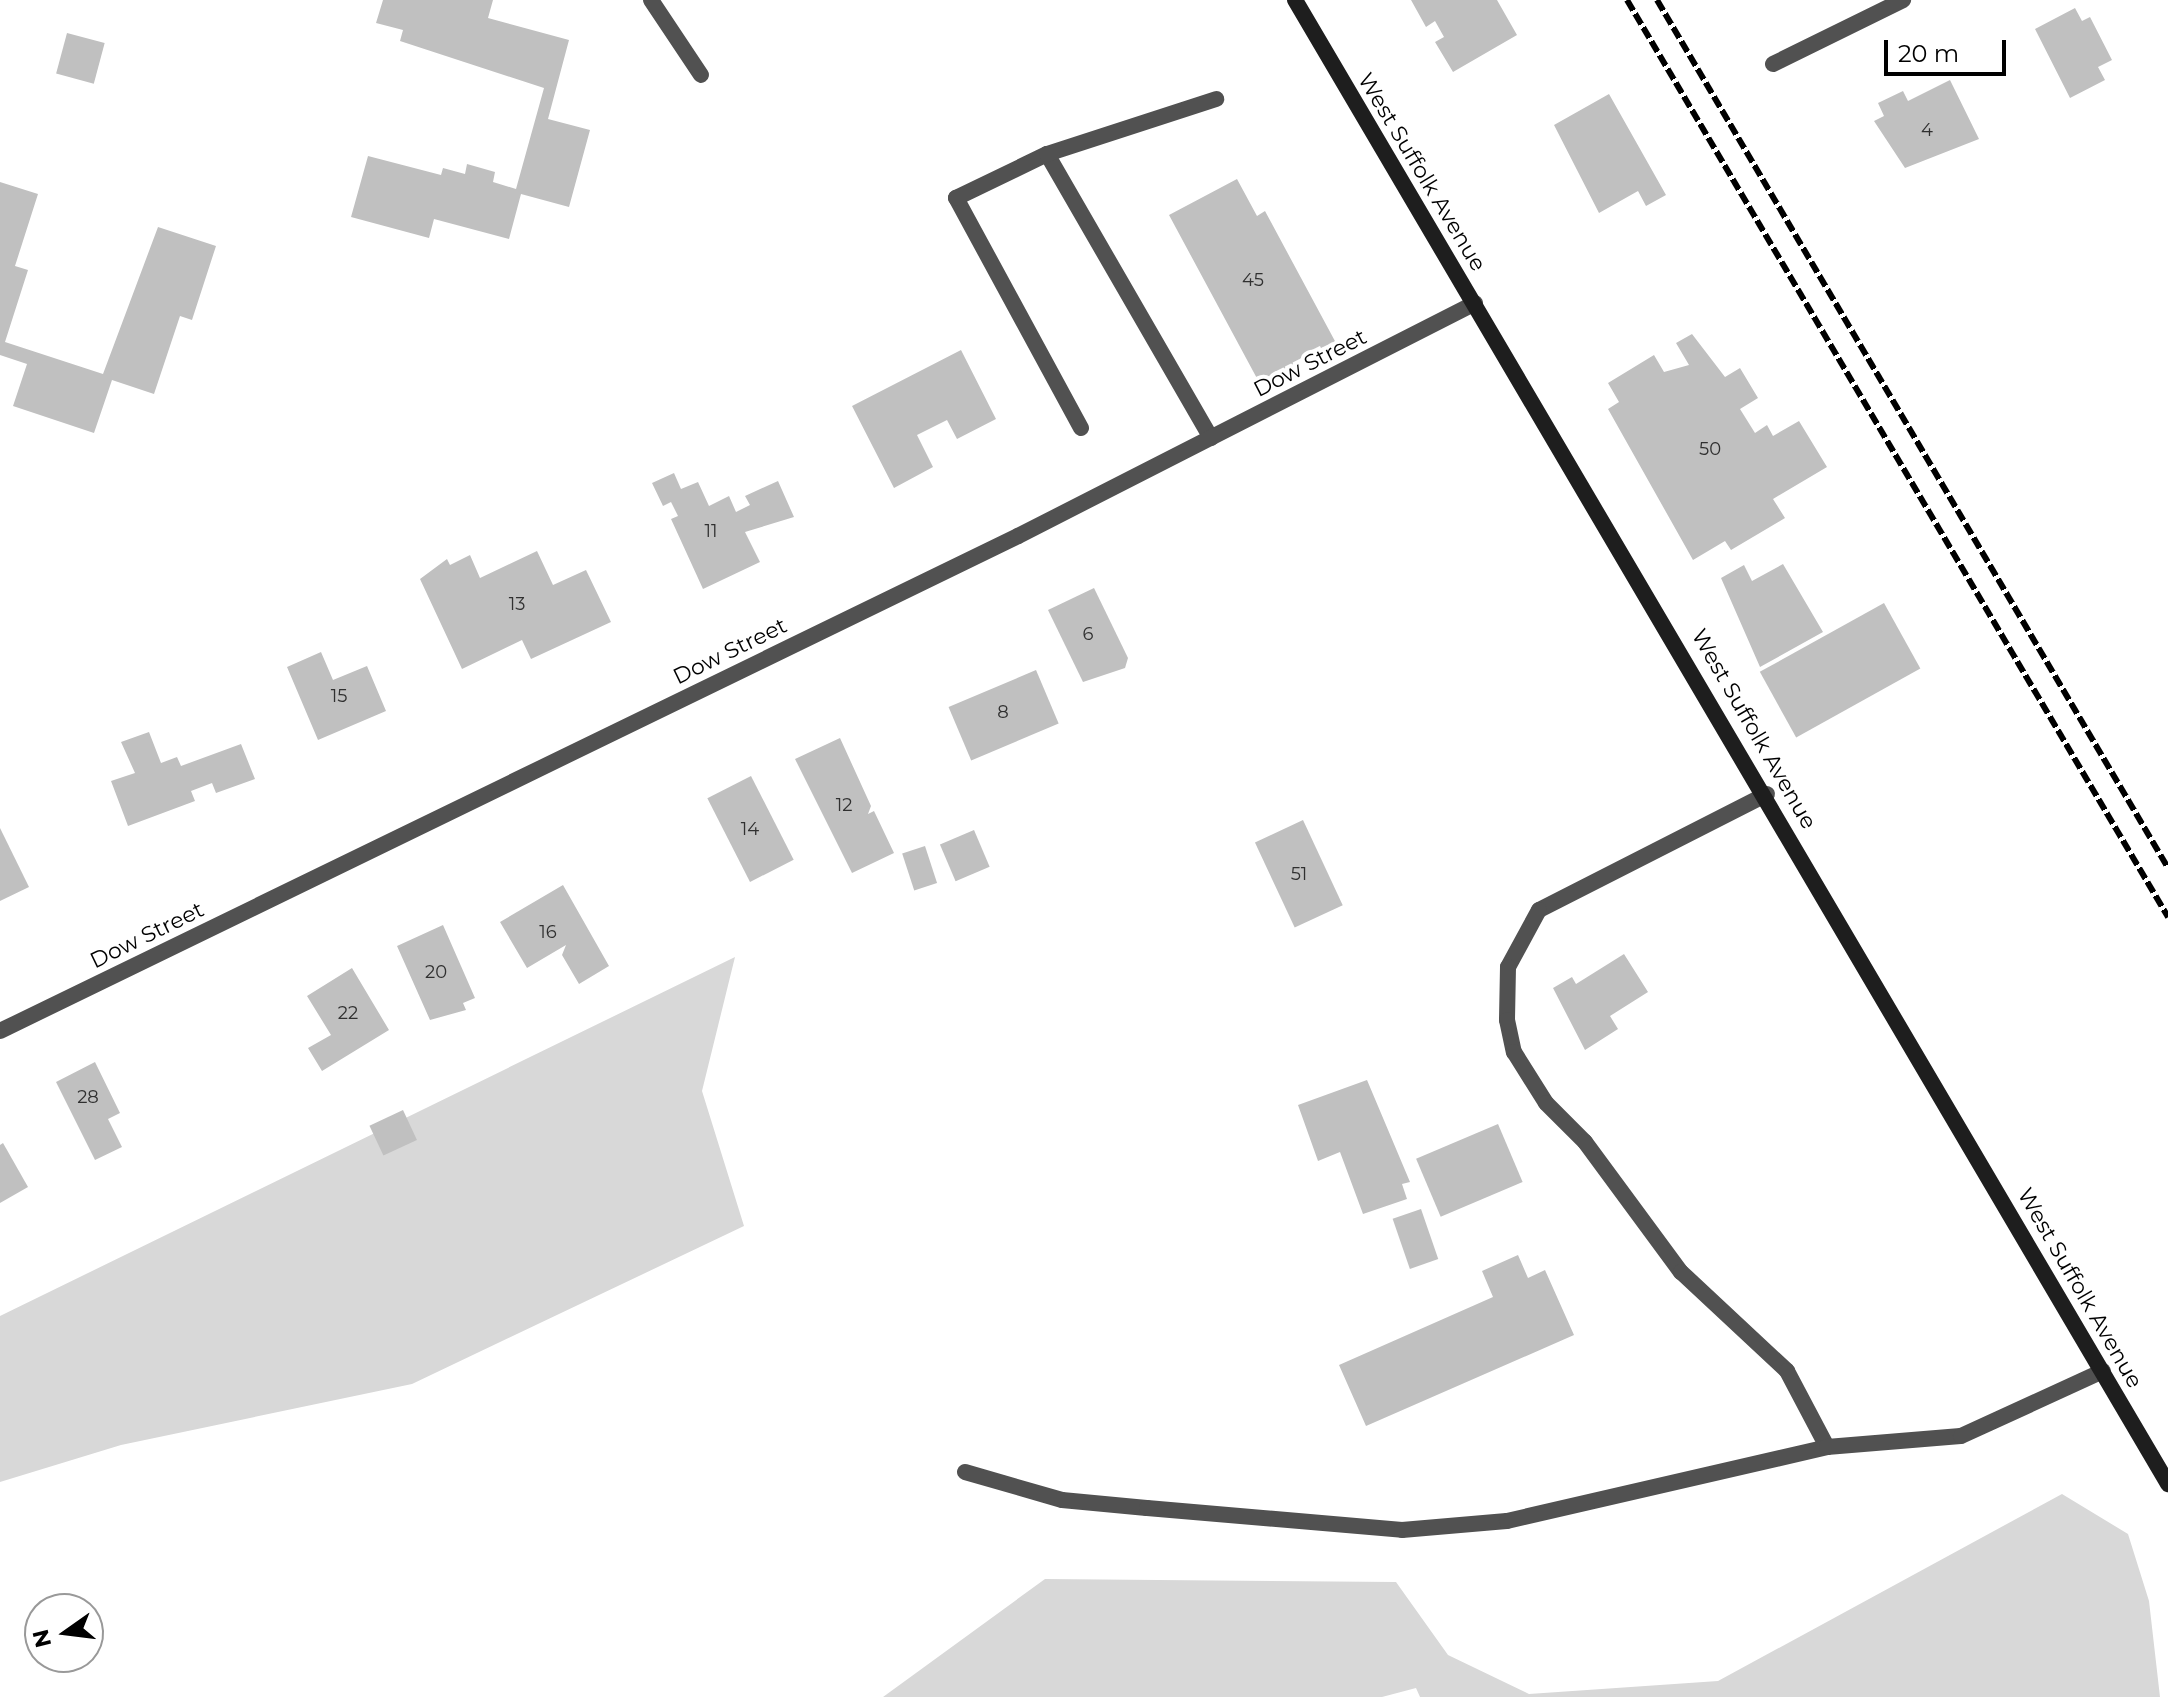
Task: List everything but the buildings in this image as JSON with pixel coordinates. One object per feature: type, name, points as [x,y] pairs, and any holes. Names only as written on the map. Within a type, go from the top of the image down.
[{"type":"main road","name":"West Suffolk Avenue","points":[[1295,0],[1767,794],[2166,1476]]},
{"type":"street","points":[[651,0],[701,75]]},
{"type":"street","points":[[1773,64],[1903,0]]},
{"type":"street","points":[[1081,428],[956,198],[1047,154],[1216,99]]},
{"type":"street","points":[[1047,154],[1211,438]]},
{"type":"street","name":"Dow Street","points":[[0,1031],[1211,438],[1475,303]]},
{"type":"street","points":[[1767,794],[1539,910],[1508,967],[1507,1020],[1514,1052],[1546,1103],[1585,1142],[1681,1272],[1787,1371],[1827,1447]]},
{"type":"street","points":[[965,1472],[1062,1500],[1402,1530],[1507,1521],[1827,1447],[1961,1436],[2103,1371]]},
{"type":"shaded area","points":[[735,957],[702,1091],[744,1226],[412,1384],[121,1445],[0,1482],[0,1316]]},
{"type":"shaded area","points":[[2062,1494],[2128,1534],[2149,1601],[2160,1697],[1420,1697],[1416,1688],[1382,1697],[883,1697],[1045,1579],[1396,1582],[1448,1655],[1529,1694],[1718,1681]]},
{"type":"railway","points":[[1627,0],[2168,917]]},
{"type":"railway","points":[[1657,0],[2168,868]]}]
